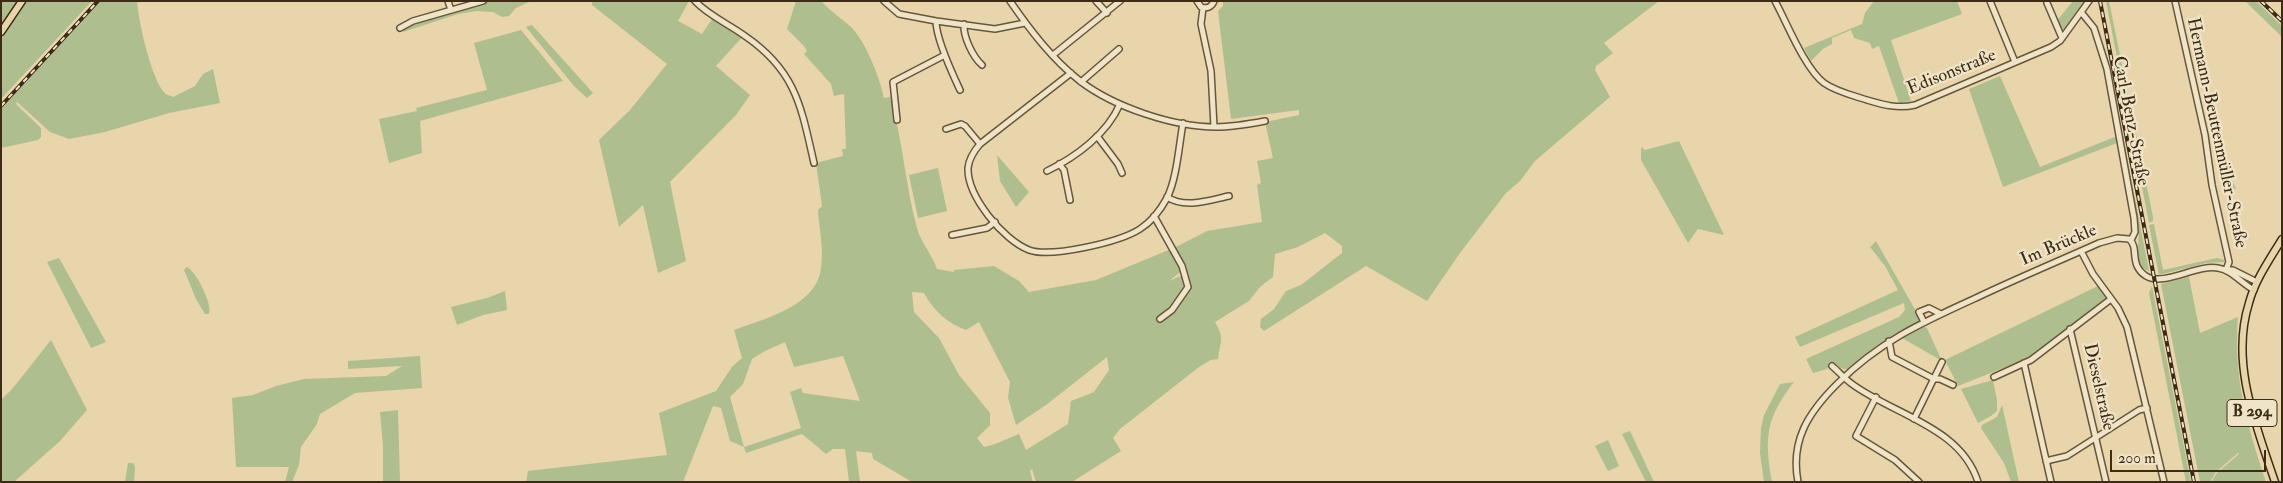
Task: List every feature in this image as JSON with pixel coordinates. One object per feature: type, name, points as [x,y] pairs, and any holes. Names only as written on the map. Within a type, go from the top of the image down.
[{"type":"main road","points":[[1,32],[22,1]]},
{"type":"main road","name":"B 294","points":[[2275,482],[2249,401],[2244,368],[2243,330],[2257,282],[2282,239]]},
{"type":"street","points":[[448,1],[451,10]]},
{"type":"street","points":[[400,28],[483,1]]},
{"type":"street","points":[[695,1],[707,12],[769,53],[784,70],[799,103],[814,163]]},
{"type":"street","points":[[884,1],[899,14],[936,22],[995,29],[1025,23]]},
{"type":"street","points":[[1010,1],[1025,23],[1071,73],[1082,82],[1120,104],[1183,123],[1214,127],[1265,120]]},
{"type":"street","points":[[1096,1],[1107,13]]},
{"type":"street","points":[[1053,55],[1120,1]]},
{"type":"street","points":[[1197,1],[1203,8],[1201,24],[1211,71],[1214,127]]},
{"type":"street","points":[[1203,8],[1210,7],[1214,1]]},
{"type":"street","name":"Edisonstraße","points":[[1774,1],[1815,75],[1838,90],[1890,106],[1916,105],[2052,47],[2062,38],[2081,12]]},
{"type":"street","points":[[1990,1],[2015,62]]},
{"type":"street","points":[[2081,12],[2089,1]]},
{"type":"street","name":"Hermann-Beuttenmüller-Straße","points":[[2175,1],[2205,136],[2212,185],[2229,262],[2226,270]]},
{"type":"street","points":[[2047,3],[2062,38]]},
{"type":"street","name":"Carl-Benz-Straße","points":[[2081,12],[2094,28],[2107,69],[2134,218],[2135,232],[2131,240]]},
{"type":"street","points":[[936,22],[944,50],[943,56],[960,90]]},
{"type":"street","points":[[964,24],[963,30],[976,60],[982,65]]},
{"type":"street","points":[[1082,82],[1119,50]]},
{"type":"street","points":[[897,120],[893,82],[943,56]]},
{"type":"street","points":[[1071,73],[980,144],[970,158],[969,174],[980,203],[1011,238],[1027,249],[1048,253],[1077,248],[1138,230],[1154,216],[1167,197],[1183,123]]},
{"type":"street","points":[[1046,171],[1059,164],[1097,136],[1114,118],[1120,104]]},
{"type":"street","points":[[946,129],[961,124],[965,126],[980,144]]},
{"type":"street","points":[[1097,136],[1118,164],[1122,173]]},
{"type":"street","points":[[1059,164],[1064,170],[1070,200]]},
{"type":"street","points":[[1167,197],[1178,202],[1189,203],[1230,196]]},
{"type":"street","points":[[1154,216],[1182,266],[1188,287],[1172,310],[1160,319]]},
{"type":"street","points":[[952,235],[987,228],[995,222]]},
{"type":"street","name":"Im Brückle","points":[[1940,314],[1929,308],[1919,312],[1924,322],[2112,238],[2131,240]]},
{"type":"street","points":[[2131,240],[2134,244],[2134,259],[2137,267],[2146,276],[2153,279],[2207,267],[2233,270],[2257,282]]},
{"type":"street","points":[[2081,251],[2093,274],[2118,308],[2127,327],[2164,482]]},
{"type":"street","points":[[2226,270],[2254,290]]},
{"type":"street","points":[[1994,377],[2032,360],[2111,299]]},
{"type":"street","points":[[1798,482],[1797,459],[1803,427],[1814,408],[1844,376],[1888,341],[1924,322]]},
{"type":"street","name":"Dieselstraße","points":[[2070,329],[2106,482]]},
{"type":"street","points":[[1888,341],[1892,357],[1934,379],[1940,379],[1953,385]]},
{"type":"street","points":[[1914,419],[1942,362]]},
{"type":"street","points":[[2024,363],[2051,482]]},
{"type":"street","points":[[1832,366],[1852,384],[1948,440],[1970,464],[1978,482]]},
{"type":"street","points":[[1876,397],[1856,436],[1896,460],[1919,482]]},
{"type":"street","points":[[2046,461],[2067,456],[2139,410],[2147,408]]},
{"type":"green space","points":[[1,1],[18,1],[1,27]]},
{"type":"green space","points":[[25,1],[92,1],[1,99],[1,38]]},
{"type":"green space","points":[[100,1],[137,1],[140,22],[151,64],[161,88],[166,94],[173,97],[195,86],[203,74],[213,69],[220,103],[169,113],[105,132],[69,139],[50,132],[17,102],[16,104],[41,128],[41,137],[38,140],[1,148],[1,109]]},
{"type":"green space","points":[[487,1],[531,1],[516,8],[509,16],[502,17],[493,12],[477,11],[458,14],[403,32],[402,28]]},
{"type":"green space","points":[[592,1],[689,1],[678,21],[702,34],[714,16],[744,35],[716,66],[750,95],[736,115],[670,182],[686,261],[658,273],[643,205],[619,227],[599,140],[630,110],[667,64],[592,5]]},
{"type":"green space","points":[[796,1],[821,1],[851,27],[862,42],[876,71],[884,98],[890,97],[917,228],[937,269],[954,272],[954,270],[994,266],[1019,281],[1029,292],[1096,280],[1171,249],[1183,270],[1169,281],[1183,275],[1192,286],[1174,248],[1207,231],[1262,222],[1257,185],[1261,183],[1257,161],[1273,158],[1265,122],[1299,115],[1299,110],[1231,119],[1218,11],[1223,6],[1223,1],[1659,1],[1604,43],[1613,53],[1596,66],[1595,70],[1610,97],[1535,161],[1520,181],[1506,193],[1460,253],[1427,301],[1366,266],[1264,331],[1260,327],[1261,319],[1274,309],[1286,291],[1301,285],[1342,253],[1342,246],[1325,233],[1298,247],[1275,254],[1273,277],[1260,287],[1249,301],[1215,322],[1221,337],[1218,359],[1211,360],[1199,367],[1120,429],[1113,438],[1121,451],[1072,482],[1036,482],[1032,469],[1030,471],[1033,482],[912,482],[873,459],[872,453],[856,451],[860,482],[849,482],[845,449],[833,449],[826,454],[802,434],[746,453],[744,447],[730,441],[721,408],[713,406],[683,482],[526,482],[528,471],[667,455],[659,413],[716,391],[732,367],[742,358],[734,330],[774,316],[787,309],[810,292],[817,281],[821,268],[822,253],[818,210],[822,206],[816,163],[843,156],[842,149],[846,149],[844,94],[834,96],[831,84],[804,54],[807,51],[804,46],[787,29]],"holes":[[[912,292],[924,293],[942,316],[959,327],[966,330],[979,322],[1010,382],[1008,398],[1016,425],[1046,405],[1107,357],[1109,370],[1094,392],[1071,401],[1068,424],[1026,450],[1019,434],[984,447],[977,438],[990,425],[990,413],[959,375],[939,338],[914,312]],[[785,342],[794,367],[843,356],[860,401],[803,393],[801,388],[790,392],[801,428],[744,447],[730,397],[743,384],[752,359]]]},
{"type":"green space","points":[[1874,1],[1957,1],[1962,14],[1891,40],[1911,101],[1899,103],[1879,46],[1872,49],[1870,43],[1854,38],[1851,30],[1832,38],[1832,44],[1823,49],[1811,61],[1804,48],[1862,24],[1865,13]]},
{"type":"green space","points":[[2073,1],[2084,1],[2063,30],[2056,22]]},
{"type":"green space","points":[[2106,1],[2109,1],[2153,217],[2153,221],[2149,223]]},
{"type":"green space","points":[[2245,1],[2256,1],[2282,26],[2282,37]]},
{"type":"green space","points":[[532,25],[593,93],[587,98],[574,86],[526,27]]},
{"type":"green space","points":[[521,30],[563,81],[420,121],[422,153],[389,163],[379,119],[417,111],[416,108],[487,90],[474,43]]},
{"type":"green space","points":[[2000,76],[2040,167],[2117,136],[2117,143],[2003,187],[1969,89]]},
{"type":"green space","points":[[2112,79],[2149,271],[2142,268],[2137,259],[2139,233]]},
{"type":"green space","points":[[1679,141],[1724,235],[1698,229],[1688,243],[1641,160],[1641,147],[1645,150]]},
{"type":"green space","points":[[997,155],[1029,192],[1016,207],[1000,181]]},
{"type":"green space","points":[[2222,158],[2236,189],[2223,190],[2218,159]]},
{"type":"green space","points":[[938,168],[947,211],[918,218],[909,175]]},
{"type":"green space","points":[[2154,224],[2163,270],[2217,258],[2224,260],[2224,262],[2206,263],[2159,275],[2149,225]]},
{"type":"green space","points":[[1876,241],[1921,320],[1886,340],[1849,369],[1843,369],[1830,362],[1827,369],[1813,373],[1806,359],[1899,317],[1905,310],[1904,303],[1800,347],[1795,337],[1898,290],[1885,266],[1870,247]]},
{"type":"green space","points":[[59,258],[106,342],[91,348],[47,262]]},
{"type":"green space","points":[[187,267],[195,275],[203,289],[209,303],[209,314],[205,314],[196,299],[184,270]]},
{"type":"green space","points":[[2189,277],[2200,333],[2238,317],[2238,360],[2243,401],[2247,421],[2266,482],[2211,482],[2217,473],[2238,453],[2216,472],[2210,482],[2200,482],[2161,284]]},
{"type":"green space","points":[[2098,286],[2106,296],[2105,303],[2024,363],[2016,363],[1958,386],[1945,360]]},
{"type":"green space","points":[[2152,286],[2191,482],[2186,482],[2149,293]]},
{"type":"green space","points":[[505,291],[507,310],[483,315],[457,325],[451,307],[487,298]]},
{"type":"green space","points":[[1924,327],[1927,328],[1942,361],[1902,338]]},
{"type":"green space","points":[[51,340],[87,410],[60,441],[14,482],[1,482],[1,400],[13,388]]},
{"type":"green space","points":[[420,356],[422,388],[355,393],[320,414],[317,424],[301,447],[299,465],[292,482],[285,482],[289,467],[236,467],[232,398],[253,395],[276,386],[304,379],[386,376],[402,366],[348,369],[348,361]]},
{"type":"green space","points":[[1993,380],[1997,411],[1978,423],[1961,389]]},
{"type":"green space","points":[[1794,382],[1778,406],[1773,418],[1768,440],[1772,482],[1764,482],[1760,453],[1761,428],[1764,415],[1780,384]]},
{"type":"green space","points":[[2002,405],[2019,482],[2011,482],[2004,463],[1981,428],[1982,425],[1997,417]]},
{"type":"green space","points":[[398,410],[400,482],[383,482],[383,446],[380,412]]},
{"type":"green space","points":[[1630,431],[1654,482],[1646,482],[1622,434]]},
{"type":"green space","points":[[1608,440],[1619,466],[1608,471],[1595,446]]},
{"type":"green space","points":[[128,463],[133,463],[135,467],[134,482],[125,482]]},
{"type":"railway","points":[[1,106],[98,1]]},
{"type":"railway","points":[[2100,1],[2194,482]]},
{"type":"railway","points":[[2261,1],[2282,21]]}]
